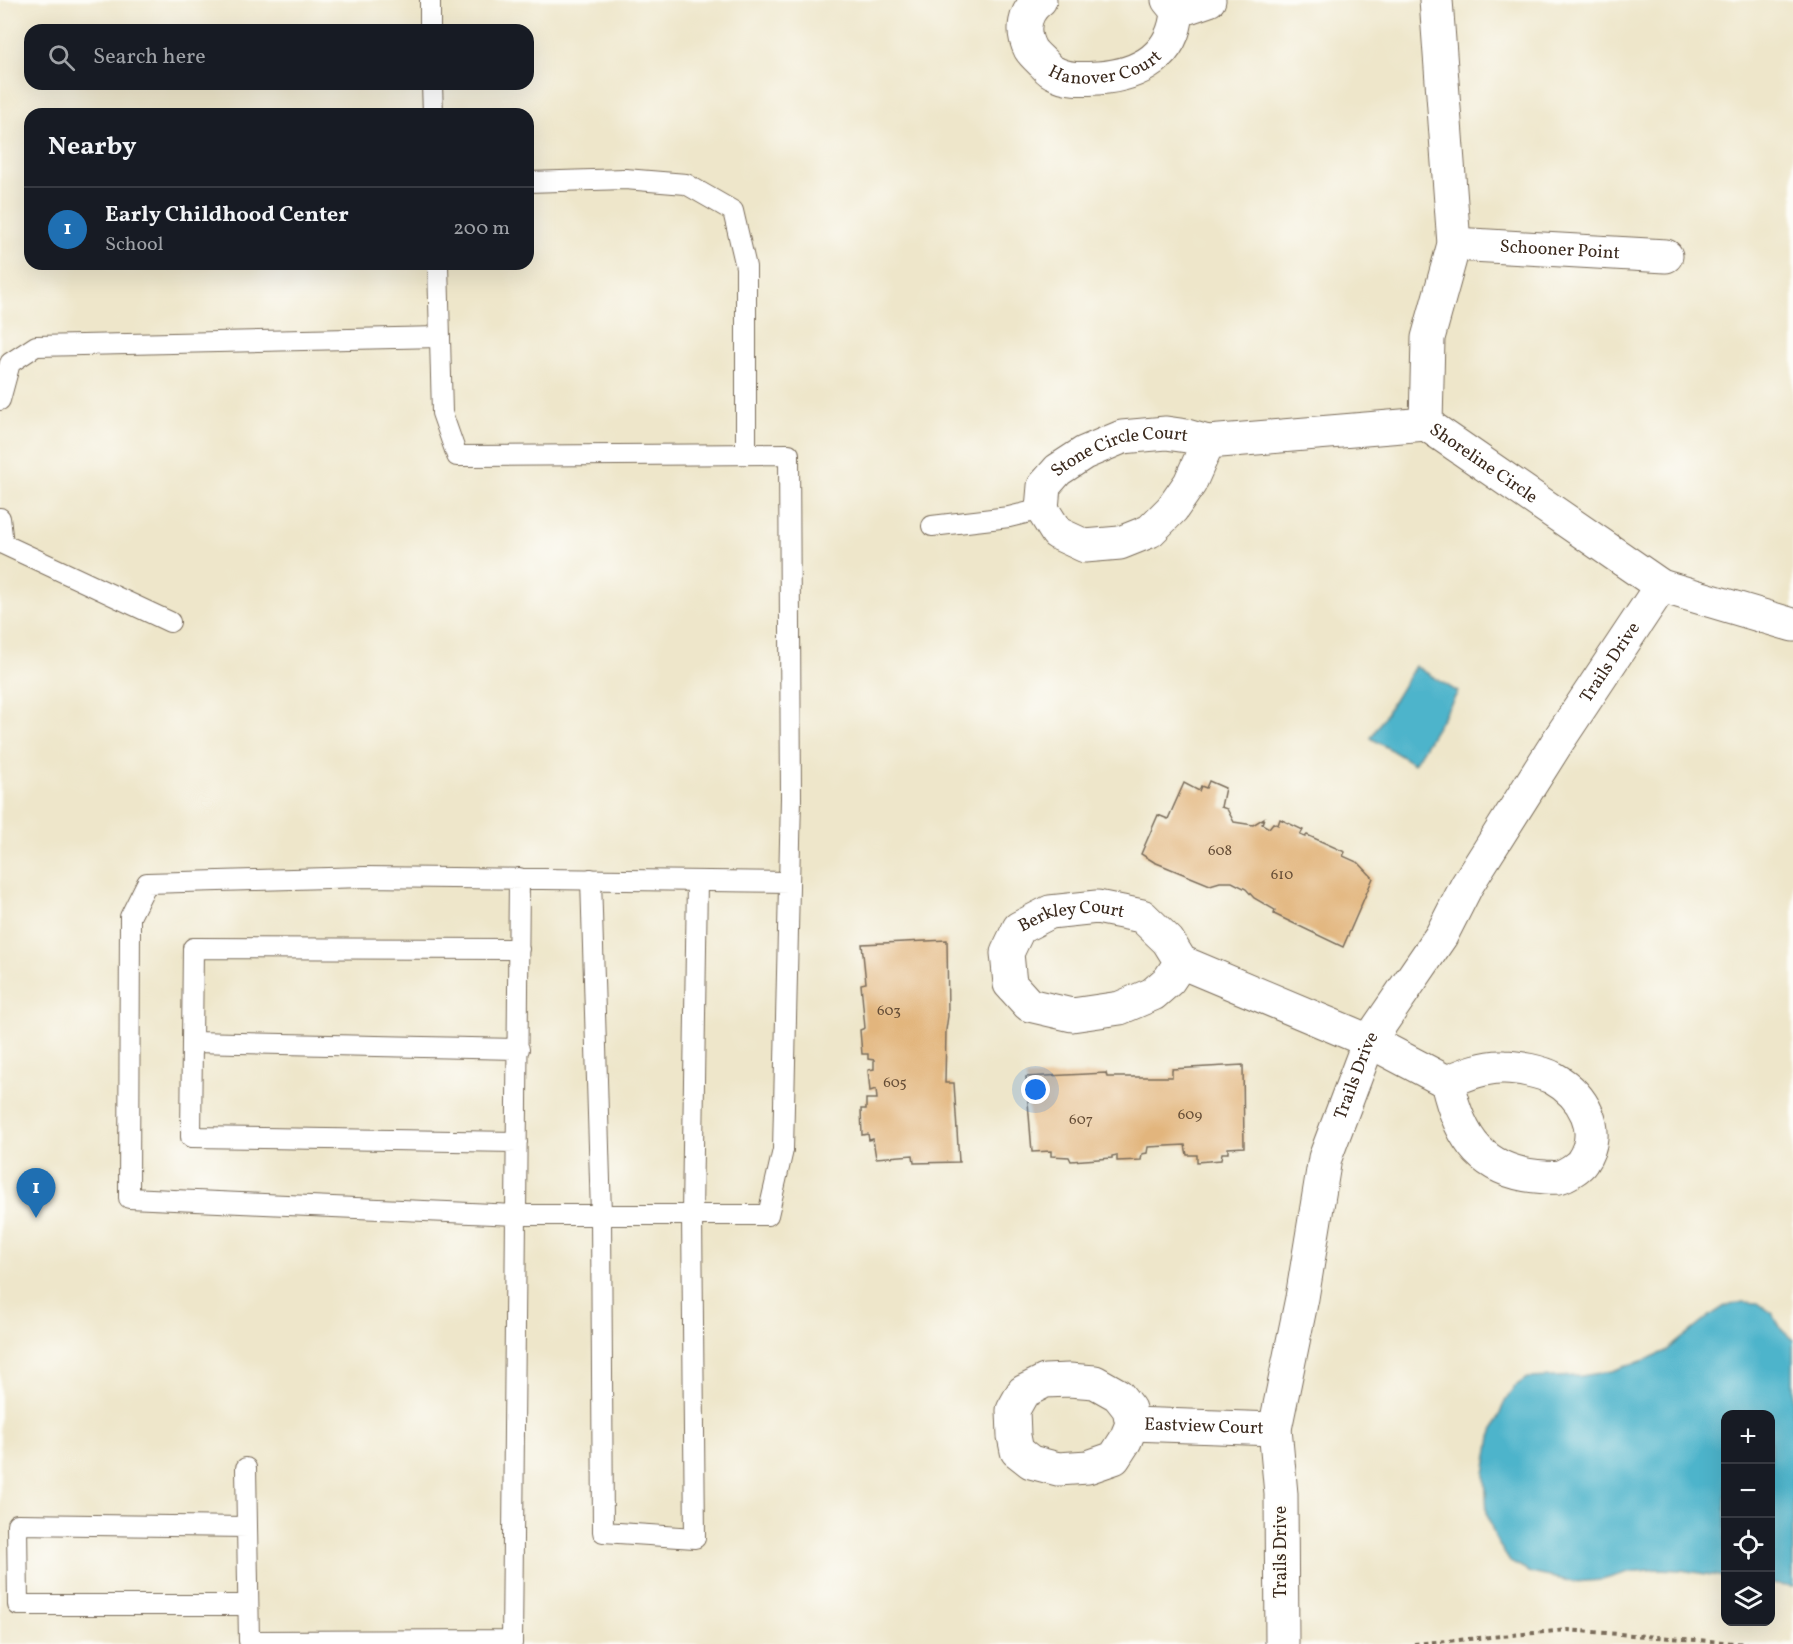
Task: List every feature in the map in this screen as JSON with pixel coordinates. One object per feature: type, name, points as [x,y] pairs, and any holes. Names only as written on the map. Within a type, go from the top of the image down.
[{"type":"street","name":"Hanover Court","points":[[1040,0],[1032,6],[1024,27],[1030,50],[1051,72],[1077,80],[1114,77],[1146,66],[1166,46],[1176,26],[1172,5],[1209,0]]},
{"type":"street","name":"Shoreline Circle","points":[[1436,0],[1454,244],[1428,338],[1426,424],[1661,586],[1793,625]]},
{"type":"street","name":"Schooner Point","points":[[1454,244],[1666,256]]},
{"type":"street","name":"Stone Circle Court","points":[[1208,442],[1190,483],[1172,509],[1150,531],[1120,543],[1085,546],[1057,532],[1042,509],[1044,486],[1058,470],[1084,453],[1122,437],[1166,433],[1187,435],[1208,442],[1426,424]]},
{"type":"street","name":"Trails Drive","points":[[1281,1644],[1281,1494],[1275,1429],[1302,1299],[1325,1158],[1369,1041],[1441,936],[1467,885],[1547,758],[1661,586]]},
{"type":"street","name":"Berkley Court","points":[[1097,907],[1142,916],[1168,941],[1180,962],[1169,980],[1153,994],[1120,1008],[1072,1015],[1029,1005],[1010,984],[1007,953],[1019,928],[1050,912],[1097,907]]},
{"type":"street","points":[[1180,962],[1369,1041],[1447,1082]]},
{"type":"street","name":"Eastview Court","points":[[1132,1424],[1275,1429]]},
{"type":"lane","points":[[430,0],[430,24]]},
{"type":"lane","points":[[432,90],[433,108]]},
{"type":"lane","points":[[534,182],[625,179],[686,183],[733,210],[746,267],[746,454]]},
{"type":"lane","points":[[438,270],[442,413],[457,456],[789,454],[791,798],[783,1150],[768,1215],[516,1215],[129,1198],[130,917],[147,883],[365,877],[789,882]]},
{"type":"lane","points":[[0,400],[10,363],[36,346],[440,337]]},
{"type":"lane","points":[[932,526],[1010,517],[1042,509]]},
{"type":"lane","points":[[0,518],[3,544],[170,622]]},
{"type":"lane","points":[[246,1468],[249,1642],[512,1642],[519,878]]},
{"type":"lane","points":[[591,879],[601,1214],[603,1532],[695,1538],[692,1215],[698,880]]},
{"type":"lane","points":[[517,1142],[191,1137],[193,948],[519,949]]},
{"type":"lane","points":[[192,1041],[519,1049]]},
{"type":"lane","points":[[247,1527],[17,1524],[18,1605],[249,1605]]},
{"type":"path","points":[[1414,1644],[1567,1630],[1748,1644]]},
{"type":"water","points":[[1415,666],[1458,692],[1414,764],[1371,738]]},
{"type":"water","points":[[1743,1302],[1758,1303],[1773,1314],[1782,1330],[1793,1340],[1793,1587],[1775,1585],[1775,1410],[1721,1410],[1721,1576],[1658,1569],[1629,1572],[1602,1580],[1574,1582],[1531,1573],[1510,1562],[1496,1540],[1487,1514],[1485,1474],[1491,1437],[1504,1403],[1514,1387],[1527,1378],[1581,1376],[1612,1371],[1645,1360],[1666,1351],[1725,1306]]},
{"type":"building","points":[[1209,781],[1225,788],[1221,807],[1227,809],[1234,822],[1253,825],[1264,818],[1262,824],[1269,828],[1273,823],[1278,825],[1280,819],[1303,830],[1300,835],[1305,837],[1307,835],[1345,852],[1343,856],[1359,863],[1373,878],[1343,947],[1274,914],[1275,910],[1232,882],[1210,885],[1154,862],[1141,854],[1158,815],[1168,819],[1184,783],[1199,791],[1201,786],[1206,788]]},
{"type":"building","points":[[947,940],[948,1016],[945,1083],[954,1083],[959,1162],[914,1163],[913,1155],[876,1158],[873,1139],[869,1140],[868,1134],[862,1135],[861,1109],[866,1109],[866,1099],[877,1099],[876,1089],[870,1091],[868,1070],[874,1069],[874,1060],[868,1059],[868,1054],[862,1054],[860,1030],[865,1028],[861,984],[866,983],[862,944]]},
{"type":"building","points":[[1243,1065],[1244,1147],[1228,1148],[1228,1153],[1222,1153],[1221,1160],[1197,1162],[1197,1155],[1187,1155],[1185,1145],[1148,1147],[1147,1153],[1142,1154],[1141,1160],[1117,1161],[1117,1155],[1112,1158],[1071,1161],[1069,1157],[1051,1156],[1051,1151],[1032,1152],[1026,1077],[1106,1073],[1107,1077],[1172,1077],[1172,1069]]},
{"type":"place","name":"Early Childhood Center","points":[[36,1218]]}]
